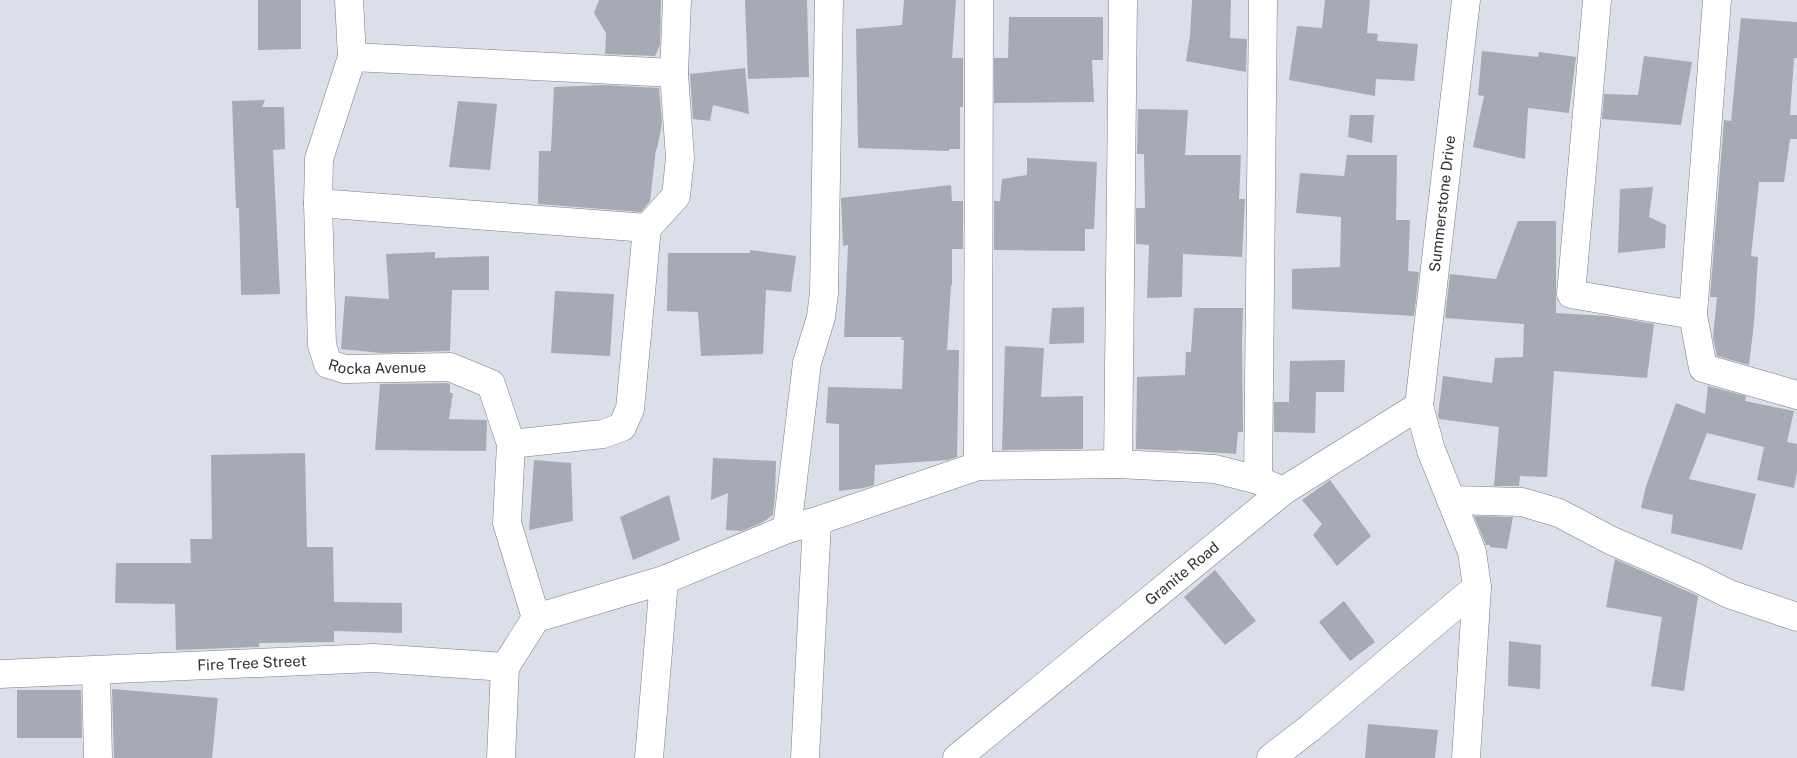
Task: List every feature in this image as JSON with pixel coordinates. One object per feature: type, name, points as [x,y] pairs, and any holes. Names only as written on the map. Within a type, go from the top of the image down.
[{"type":"street","name":"Rocka Avenue","points":[[349,0],[352,57],[319,159],[318,203],[322,345],[328,364],[345,369],[450,367],[491,384],[511,444],[507,523],[536,618]]},
{"type":"street","points":[[511,444],[603,434],[622,426],[630,409],[647,228],[676,196],[680,158],[674,72],[677,0]]},
{"type":"street","points":[[787,529],[807,363],[821,317],[824,293],[830,0]]},
{"type":"street","points":[[978,466],[979,0]]},
{"type":"street","points":[[1118,464],[1123,0]]},
{"type":"street","points":[[501,758],[505,667],[536,618],[664,580],[787,529],[817,521],[978,466],[1118,464],[1215,469],[1271,485],[1263,0]]},
{"type":"street","name":"Summerstone Drive","points":[[1419,406],[1466,0]]},
{"type":"street","points":[[1598,0],[1570,294],[1692,315]]},
{"type":"street","points":[[1717,0],[1692,315],[1703,368],[1797,395]]},
{"type":"street","points":[[352,57],[674,72]]},
{"type":"street","points":[[318,203],[647,228]]},
{"type":"street","points":[[1419,406],[1431,450],[1472,552],[1478,587],[1466,758]]},
{"type":"street","name":"Granite Road","points":[[957,758],[1271,485],[1419,406]]},
{"type":"street","points":[[1451,500],[1522,502],[1559,513],[1610,540],[1729,594],[1797,617]]},
{"type":"street","points":[[805,758],[817,521]]},
{"type":"street","points":[[649,758],[664,580]]},
{"type":"street","points":[[1271,758],[1310,728],[1478,587]]},
{"type":"street","name":"Fire Tree Street","points":[[0,674],[374,658],[505,667]]},
{"type":"street","points":[[96,671],[98,758]]},
{"type":"street","points":[[1307,758],[1310,728]]},
{"type":"building","points":[[258,0],[301,0],[301,49],[258,50]]},
{"type":"building","points":[[599,0],[661,0],[660,45],[655,56],[605,54],[606,33],[594,13]]},
{"type":"building","points":[[745,0],[807,0],[809,77],[748,79]]},
{"type":"building","points":[[904,0],[956,0],[952,58],[963,58],[963,107],[960,107],[960,149],[949,149],[949,151],[858,148],[856,29],[902,25]]},
{"type":"building","points":[[1192,0],[1231,0],[1230,38],[1247,39],[1246,72],[1186,61]]},
{"type":"building","points":[[1325,0],[1370,0],[1367,33],[1378,34],[1377,41],[1418,44],[1414,81],[1376,79],[1375,96],[1289,80],[1297,26],[1322,28]]},
{"type":"building","points":[[1009,17],[1103,17],[1103,60],[1092,60],[1094,102],[994,103],[994,58],[1008,58]]},
{"type":"building","points":[[1741,18],[1797,22],[1797,58],[1794,58],[1790,115],[1797,115],[1797,139],[1790,139],[1784,182],[1759,182],[1751,256],[1758,257],[1749,365],[1717,356],[1713,337],[1717,297],[1710,297],[1724,120],[1731,121]]},
{"type":"building","points":[[1482,51],[1538,57],[1539,52],[1576,57],[1569,113],[1528,108],[1525,159],[1473,147],[1484,96],[1478,95]]},
{"type":"building","points":[[1644,56],[1692,62],[1681,125],[1602,119],[1604,94],[1638,95]]},
{"type":"building","points":[[745,68],[749,114],[713,105],[710,121],[693,119],[690,74]]},
{"type":"building","points":[[604,85],[659,88],[662,123],[656,149],[650,201],[641,212],[538,204],[539,151],[551,151],[554,87]]},
{"type":"building","points":[[265,100],[262,107],[284,107],[285,149],[273,150],[280,294],[241,295],[239,208],[236,208],[232,101]]},
{"type":"building","points":[[458,101],[497,104],[490,170],[449,167]]},
{"type":"building","points":[[1138,109],[1188,110],[1185,155],[1241,155],[1239,199],[1245,199],[1242,257],[1183,254],[1182,297],[1147,298],[1149,245],[1136,244],[1136,208],[1145,208],[1144,154],[1137,154]]},
{"type":"building","points":[[1350,115],[1374,115],[1372,143],[1348,137]]},
{"type":"building","points":[[1347,155],[1397,155],[1396,220],[1410,220],[1408,271],[1419,272],[1414,316],[1292,309],[1292,269],[1340,267],[1341,217],[1296,213],[1300,173],[1344,176]]},
{"type":"building","points":[[1027,158],[1097,162],[1094,229],[1085,229],[1085,251],[994,250],[994,201],[1000,201],[1002,179],[1027,175]]},
{"type":"building","points":[[951,185],[952,201],[963,201],[963,249],[952,249],[952,286],[947,350],[959,350],[957,457],[948,460],[875,465],[874,485],[839,491],[839,424],[826,423],[828,387],[902,389],[904,340],[901,340],[902,337],[844,337],[848,245],[843,246],[841,198]]},
{"type":"building","points":[[1653,187],[1649,217],[1666,225],[1665,248],[1618,253],[1620,189]]},
{"type":"building","points":[[1518,221],[1556,221],[1556,313],[1607,316],[1654,324],[1647,378],[1554,371],[1547,477],[1520,476],[1519,486],[1494,486],[1499,427],[1439,419],[1443,376],[1492,383],[1495,358],[1523,357],[1524,324],[1445,318],[1450,274],[1496,279]]},
{"type":"building","points":[[750,250],[796,256],[791,292],[766,290],[763,354],[701,356],[698,312],[667,311],[668,253],[750,253]]},
{"type":"building","points":[[435,252],[435,258],[489,256],[489,290],[452,290],[450,351],[382,353],[341,349],[345,296],[389,299],[386,254]]},
{"type":"building","points":[[555,291],[614,294],[610,356],[551,353]]},
{"type":"building","points":[[1084,307],[1084,343],[1049,344],[1052,308]]},
{"type":"building","points":[[1194,308],[1243,308],[1243,432],[1238,432],[1236,454],[1136,449],[1137,377],[1185,375],[1186,352],[1191,352]]},
{"type":"building","points":[[1005,346],[1044,348],[1041,397],[1083,396],[1083,449],[1002,450]]},
{"type":"building","points":[[1345,360],[1344,392],[1316,392],[1315,433],[1274,432],[1274,402],[1289,402],[1290,361]]},
{"type":"building","points":[[380,384],[450,384],[450,393],[453,393],[449,419],[487,420],[486,451],[375,450]]},
{"type":"building","points":[[1708,386],[1746,396],[1745,401],[1794,411],[1787,442],[1797,444],[1797,472],[1794,488],[1757,480],[1764,447],[1707,433],[1689,479],[1756,494],[1742,550],[1671,533],[1673,515],[1641,508],[1646,486],[1676,403],[1705,414]]},
{"type":"building","points":[[305,453],[307,547],[333,547],[334,602],[402,603],[402,633],[334,631],[334,642],[259,643],[259,647],[176,650],[175,604],[115,603],[116,563],[191,563],[190,539],[212,539],[211,455]]},
{"type":"building","points":[[713,458],[776,461],[773,515],[763,522],[742,531],[726,530],[728,493],[711,500]]},
{"type":"building","points":[[534,460],[571,463],[573,521],[529,530]]},
{"type":"building","points":[[1330,480],[1371,536],[1337,566],[1313,535],[1322,524],[1302,500]]},
{"type":"building","points":[[669,495],[680,540],[633,560],[620,517]]},
{"type":"building","points":[[1474,516],[1513,517],[1507,549],[1486,545]]},
{"type":"building","points":[[1615,559],[1698,596],[1684,691],[1651,686],[1662,617],[1606,607]]},
{"type":"building","points":[[1215,570],[1256,621],[1225,645],[1184,597]]},
{"type":"building","points":[[1344,601],[1375,642],[1350,661],[1319,622]]},
{"type":"building","points":[[1509,641],[1541,645],[1540,689],[1508,686]]},
{"type":"building","points":[[112,689],[218,698],[212,758],[114,758]]},
{"type":"building","points":[[17,690],[81,690],[82,738],[17,738]]},
{"type":"building","points":[[1368,724],[1438,730],[1435,758],[1365,758]]}]
